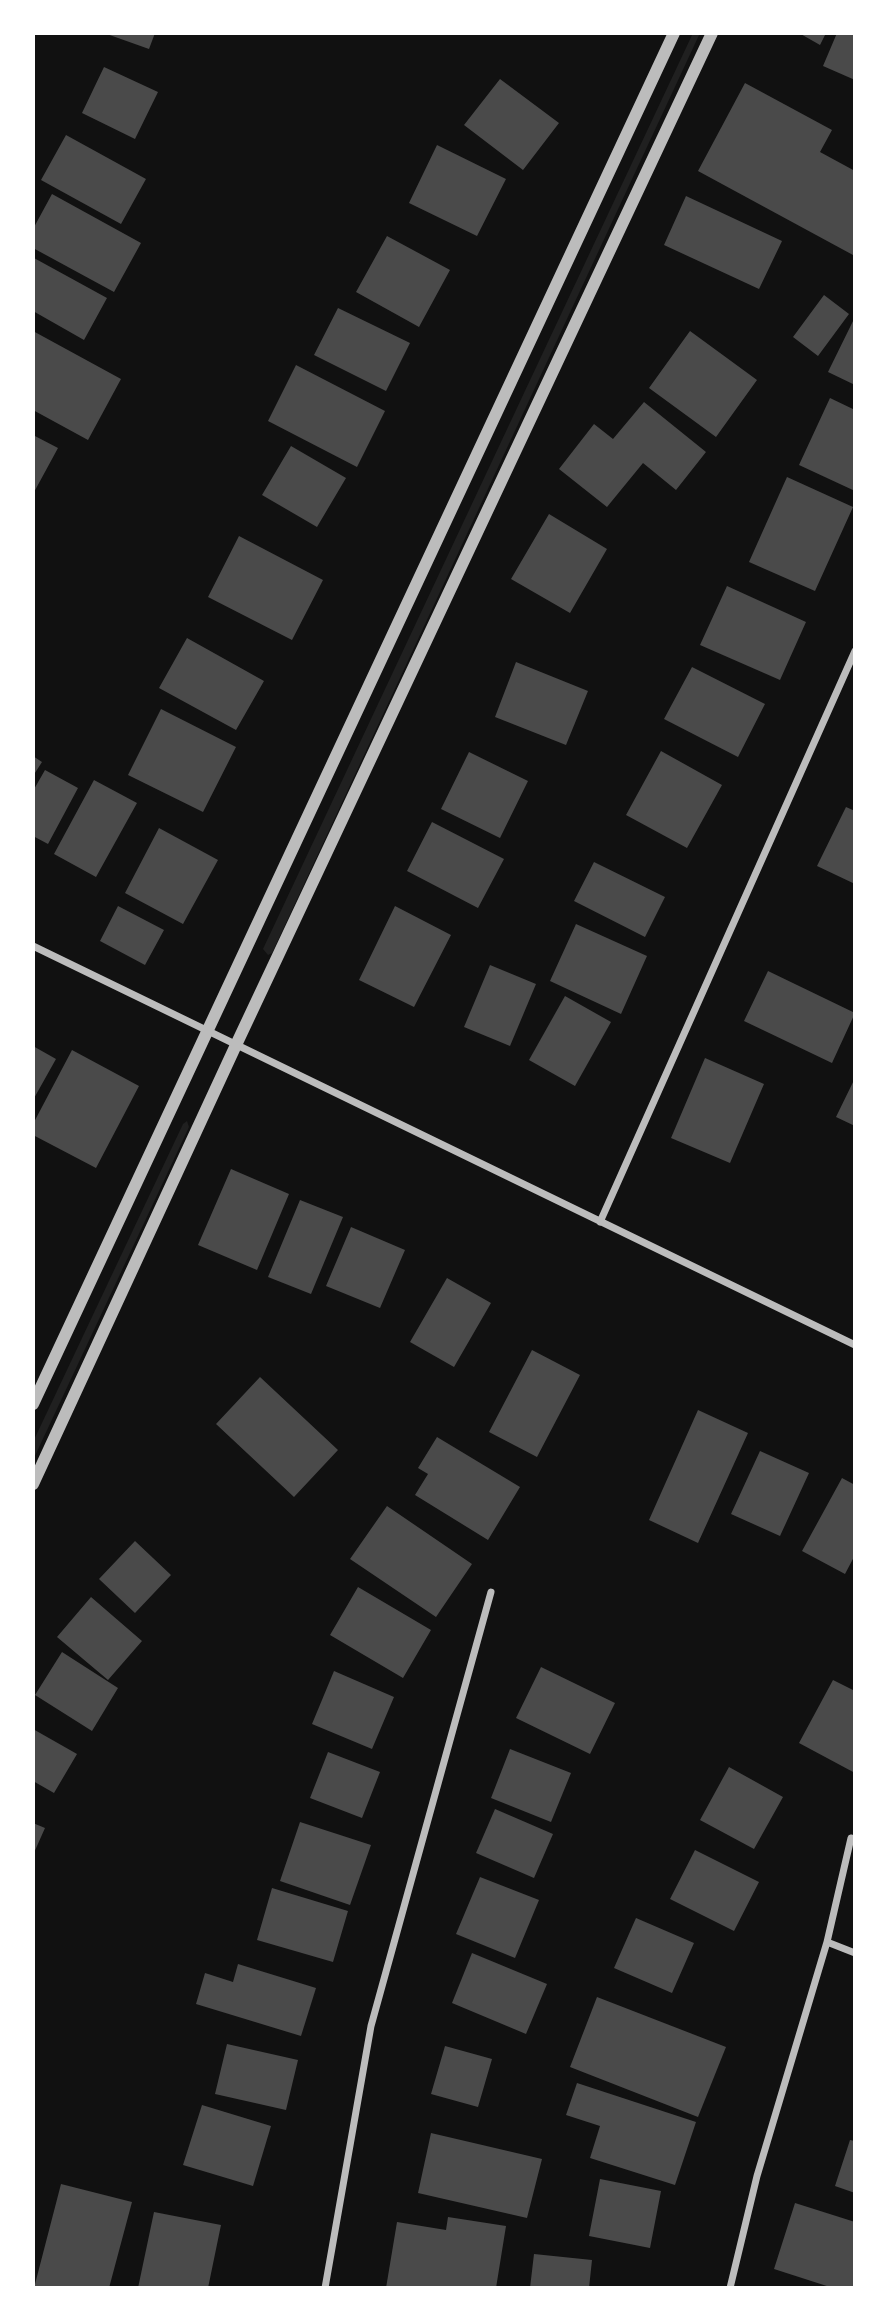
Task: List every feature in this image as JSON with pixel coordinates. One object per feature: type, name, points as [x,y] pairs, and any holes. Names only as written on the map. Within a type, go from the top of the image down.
[{"type":"street","points":[[33,1405],[674,33]]},
{"type":"street","points":[[33,1484],[236,1045],[712,33]]},
{"type":"street","points":[[600,1222],[855,651]]},
{"type":"street","points":[[33,946],[855,1345]]},
{"type":"street","points":[[325,2288],[372,2026],[491,1592]]},
{"type":"street","points":[[730,2288],[757,2176],[827,1942],[851,1838]]},
{"type":"street","points":[[827,1942],[855,1953]]},
{"type":"shaded area","points":[[693,33],[700,33],[272,953],[268,955],[263,949]]},
{"type":"shaded area","points":[[187,1121],[189,1127],[33,1460],[33,1442],[183,1124]]},
{"type":"building","points":[[104,33],[155,33],[149,49]]},
{"type":"building","points":[[799,33],[826,33],[820,45]]},
{"type":"building","points":[[837,33],[855,33],[855,80],[823,66]]},
{"type":"building","points":[[104,67],[158,92],[135,139],[82,113]]},
{"type":"building","points":[[500,79],[559,123],[523,170],[464,125]]},
{"type":"building","points":[[745,83],[832,130],[820,152],[855,171],[853,255],[698,171]]},
{"type":"building","points":[[66,135],[146,179],[121,224],[41,180]]},
{"type":"building","points":[[437,145],[506,179],[477,236],[409,203]]},
{"type":"building","points":[[52,194],[141,243],[114,292],[33,248],[33,229]]},
{"type":"building","points":[[686,196],[782,241],[759,289],[664,245]]},
{"type":"building","points":[[387,236],[450,270],[419,327],[356,292]]},
{"type":"building","points":[[34,258],[107,298],[84,340],[33,311]]},
{"type":"building","points":[[824,295],[849,314],[818,356],[793,337]]},
{"type":"building","points":[[338,308],[410,343],[386,391],[314,355]]},
{"type":"building","points":[[855,317],[855,385],[828,372]]},
{"type":"building","points":[[33,331],[121,379],[88,440],[33,410]]},
{"type":"building","points":[[690,331],[757,380],[716,437],[649,388]]},
{"type":"building","points":[[296,365],[385,411],[357,467],[268,421]]},
{"type":"building","points":[[830,398],[855,410],[855,491],[799,465]]},
{"type":"building","points":[[644,402],[706,452],[676,490],[643,463],[607,507],[559,469],[594,424],[613,439]]},
{"type":"building","points":[[33,435],[58,448],[33,494]]},
{"type":"building","points":[[291,446],[346,478],[317,527],[262,495]]},
{"type":"building","points":[[787,477],[853,507],[815,591],[749,562]]},
{"type":"building","points":[[549,514],[607,549],[570,613],[511,579]]},
{"type":"building","points":[[239,536],[323,580],[292,640],[208,597]]},
{"type":"building","points":[[727,586],[806,622],[780,680],[700,645]]},
{"type":"building","points":[[187,638],[264,681],[236,730],[159,688]]},
{"type":"building","points":[[516,662],[588,691],[566,745],[495,717]]},
{"type":"building","points":[[692,667],[765,704],[738,757],[664,719]]},
{"type":"building","points":[[161,709],[236,747],[203,812],[128,775]]},
{"type":"building","points":[[661,751],[722,785],[687,848],[626,815]]},
{"type":"building","points":[[469,752],[528,781],[500,838],[441,809]]},
{"type":"building","points":[[33,756],[42,762],[33,776]]},
{"type":"building","points":[[45,770],[78,788],[48,844],[33,836],[33,791]]},
{"type":"building","points":[[94,780],[137,803],[96,877],[54,854]]},
{"type":"building","points":[[846,807],[855,811],[855,884],[817,866]]},
{"type":"building","points":[[432,822],[504,859],[478,908],[407,871]]},
{"type":"building","points":[[159,828],[218,860],[183,924],[125,893]]},
{"type":"building","points":[[594,862],[665,897],[645,937],[574,901]]},
{"type":"building","points":[[118,906],[164,930],[145,965],[100,941]]},
{"type":"building","points":[[395,906],[451,935],[414,1007],[359,980]]},
{"type":"building","points":[[576,924],[647,956],[621,1014],[550,981]]},
{"type":"building","points":[[490,965],[536,984],[510,1046],[464,1027]]},
{"type":"building","points":[[768,971],[855,1013],[832,1063],[744,1021]]},
{"type":"building","points":[[565,996],[611,1022],[575,1086],[529,1060]]},
{"type":"building","points":[[33,1046],[56,1059],[33,1100]]},
{"type":"building","points":[[72,1050],[139,1086],[96,1168],[33,1135],[33,1124]]},
{"type":"building","points":[[705,1058],[764,1084],[730,1163],[671,1138]]},
{"type":"building","points":[[855,1078],[855,1126],[836,1117]]},
{"type":"building","points":[[231,1169],[289,1194],[257,1270],[198,1245]]},
{"type":"building","points":[[300,1200],[343,1217],[311,1294],[268,1277]]},
{"type":"building","points":[[351,1227],[405,1250],[380,1308],[326,1286]]},
{"type":"building","points":[[447,1278],[491,1303],[454,1367],[410,1342]]},
{"type":"building","points":[[532,1350],[580,1375],[537,1457],[489,1432]]},
{"type":"building","points":[[260,1377],[338,1450],[294,1497],[216,1424]]},
{"type":"building","points":[[698,1410],[748,1433],[698,1543],[649,1520]]},
{"type":"building","points":[[437,1437],[520,1487],[488,1540],[415,1495],[428,1474],[418,1468]]},
{"type":"building","points":[[760,1451],[809,1473],[780,1536],[731,1514]]},
{"type":"building","points":[[842,1478],[855,1485],[855,1555],[845,1574],[802,1551]]},
{"type":"building","points":[[387,1506],[472,1564],[436,1617],[350,1559]]},
{"type":"building","points":[[135,1541],[171,1575],[135,1613],[99,1579]]},
{"type":"building","points":[[358,1587],[431,1630],[403,1678],[330,1635]]},
{"type":"building","points":[[91,1597],[142,1641],[108,1680],[57,1637]]},
{"type":"building","points":[[62,1652],[118,1688],[92,1731],[35,1695]]},
{"type":"building","points":[[541,1667],[615,1703],[590,1754],[516,1718]]},
{"type":"building","points":[[334,1671],[394,1697],[372,1749],[312,1724]]},
{"type":"building","points":[[833,1680],[855,1691],[855,1773],[799,1743]]},
{"type":"building","points":[[33,1729],[77,1754],[54,1793],[33,1781]]},
{"type":"building","points":[[510,1749],[571,1773],[551,1822],[491,1798]]},
{"type":"building","points":[[328,1752],[380,1772],[362,1818],[310,1798]]},
{"type":"building","points":[[729,1767],[783,1797],[754,1849],[700,1820]]},
{"type":"building","points":[[495,1809],[553,1834],[534,1878],[476,1853]]},
{"type":"building","points":[[300,1822],[371,1845],[350,1905],[280,1881]]},
{"type":"building","points":[[33,1823],[45,1828],[33,1855]]},
{"type":"building","points":[[695,1850],[759,1882],[734,1931],[670,1899]]},
{"type":"building","points":[[480,1877],[539,1900],[515,1958],[456,1934]]},
{"type":"building","points":[[272,1888],[348,1911],[333,1962],[257,1940]]},
{"type":"building","points":[[636,1918],[694,1943],[672,1993],[614,1968]]},
{"type":"building","points":[[472,1953],[547,1984],[526,2034],[452,2003]]},
{"type":"building","points":[[238,1964],[316,1988],[301,2036],[196,2004],[205,1973],[233,1982]]},
{"type":"building","points":[[597,1997],[726,2047],[698,2117],[570,2067]]},
{"type":"building","points":[[227,2044],[298,2060],[286,2110],[215,2094]]},
{"type":"building","points":[[445,2046],[492,2059],[478,2107],[431,2094]]},
{"type":"building","points":[[577,2083],[696,2122],[675,2185],[590,2158],[600,2126],[566,2115]]},
{"type":"building","points":[[202,2105],[271,2126],[253,2186],[183,2165]]},
{"type":"building","points":[[431,2133],[542,2159],[527,2218],[418,2193]]},
{"type":"building","points":[[850,2140],[855,2141],[855,2193],[835,2186]]},
{"type":"building","points":[[600,2179],[661,2191],[650,2248],[589,2236]]},
{"type":"building","points":[[61,2184],[132,2202],[109,2288],[34,2288]]},
{"type":"building","points":[[795,2203],[855,2222],[855,2288],[833,2288],[774,2269]]},
{"type":"building","points":[[154,2212],[221,2225],[208,2288],[138,2288]]},
{"type":"building","points":[[448,2217],[506,2226],[496,2288],[386,2288],[397,2222],[446,2230]]},
{"type":"building","points":[[534,2254],[592,2260],[589,2288],[530,2288]]}]
